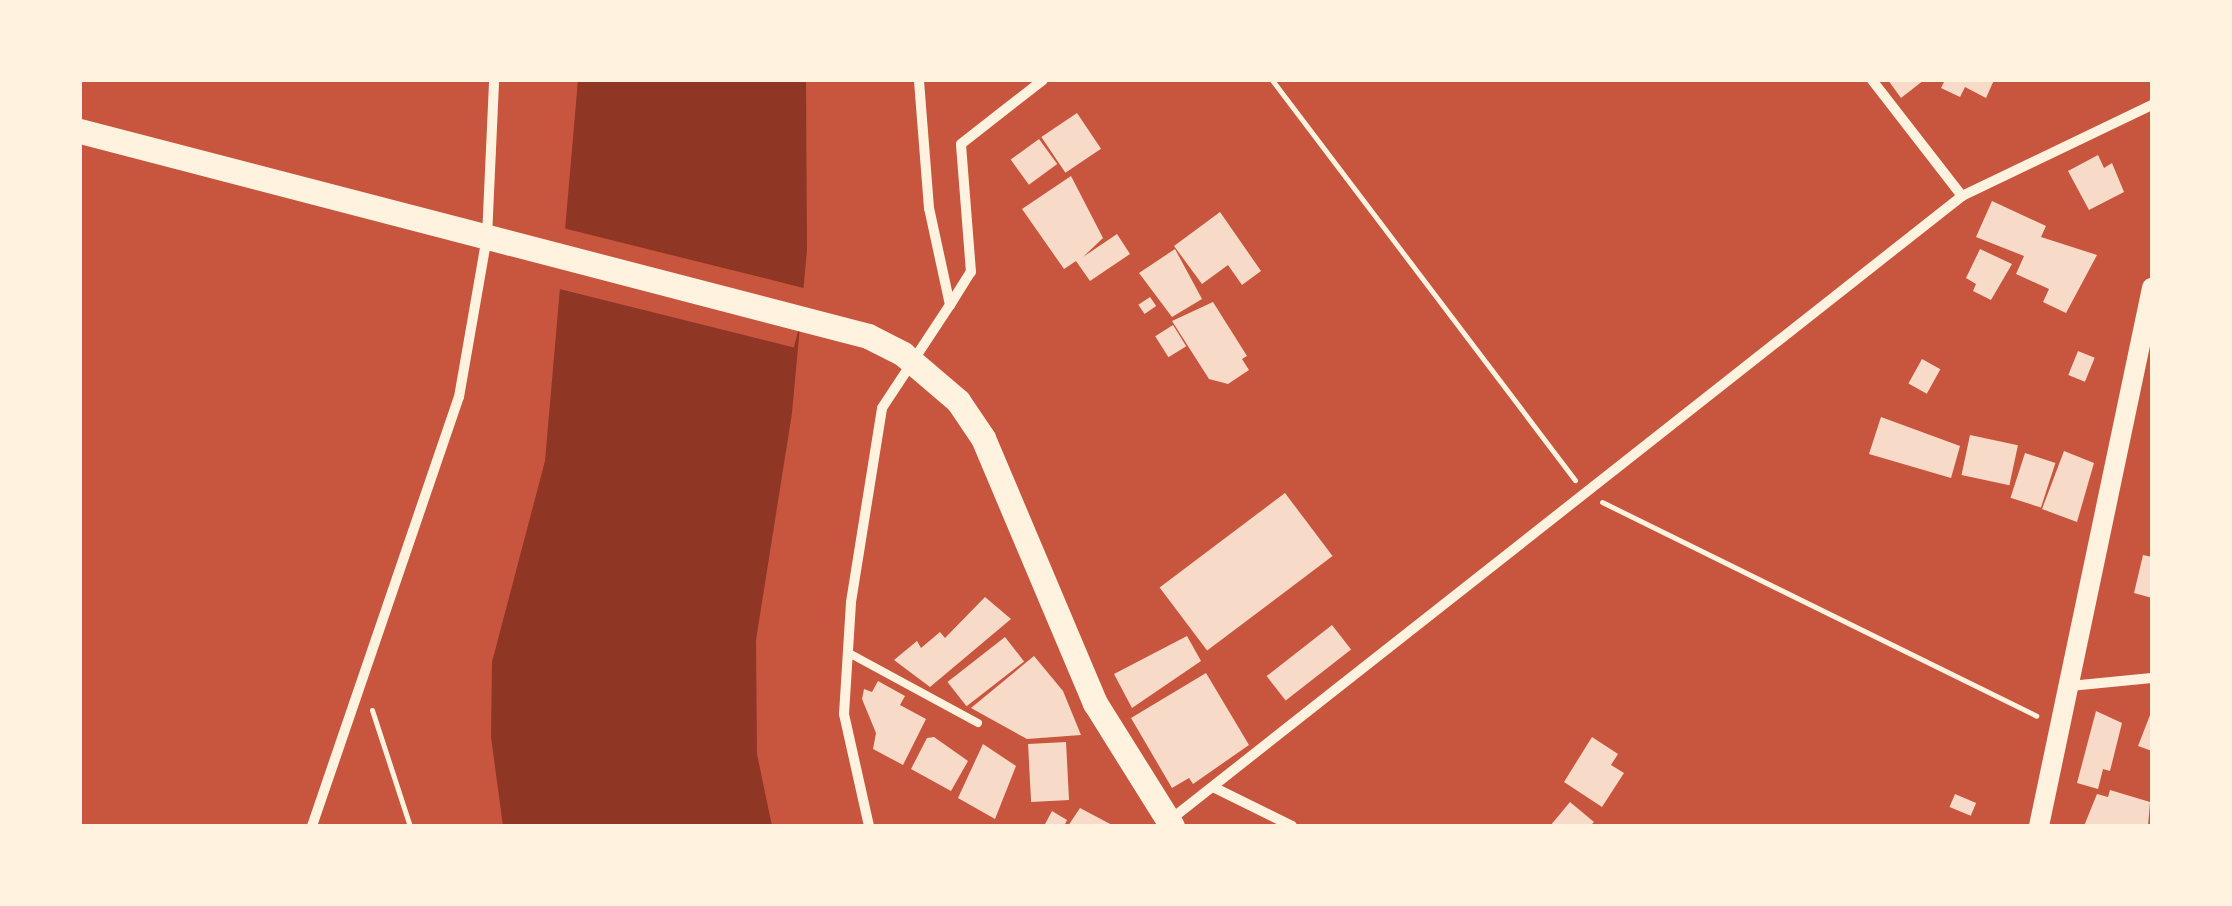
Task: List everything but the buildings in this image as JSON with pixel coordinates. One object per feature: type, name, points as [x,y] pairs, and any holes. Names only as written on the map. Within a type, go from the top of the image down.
[{"type":"main road","points":[[80,132],[868,336],[915,362],[958,401],[982,438],[1095,703],[1168,825]]},
{"type":"main road","points":[[2039,826],[2151,303]]},
{"type":"street","points":[[312,826],[459,397],[493,239],[494,80]]},
{"type":"street","points":[[919,80],[927,190],[950,305]]},
{"type":"street","points":[[868,826],[844,714],[848,652],[882,408],[971,272],[960,144],[1043,80]]},
{"type":"street","points":[[1872,80],[1962,196]]},
{"type":"street","points":[[1168,825],[1962,196],[2152,106]]},
{"type":"street","points":[[2070,686],[2152,678]]},
{"type":"street","points":[[1215,788],[1292,826]]},
{"type":"lane","points":[[848,652],[978,722]]},
{"type":"path","points":[[1272,80],[1584,494],[2060,728]]},
{"type":"path","points":[[360,691],[377,718],[410,826]]},
{"type":"shaded area","points":[[578,80],[806,80],[807,250],[792,413],[756,640],[757,754],[772,826],[503,826],[491,737],[492,662],[545,461]]},
{"type":"pier","points":[[563,228],[808,289],[794,347],[548,286]]}]
